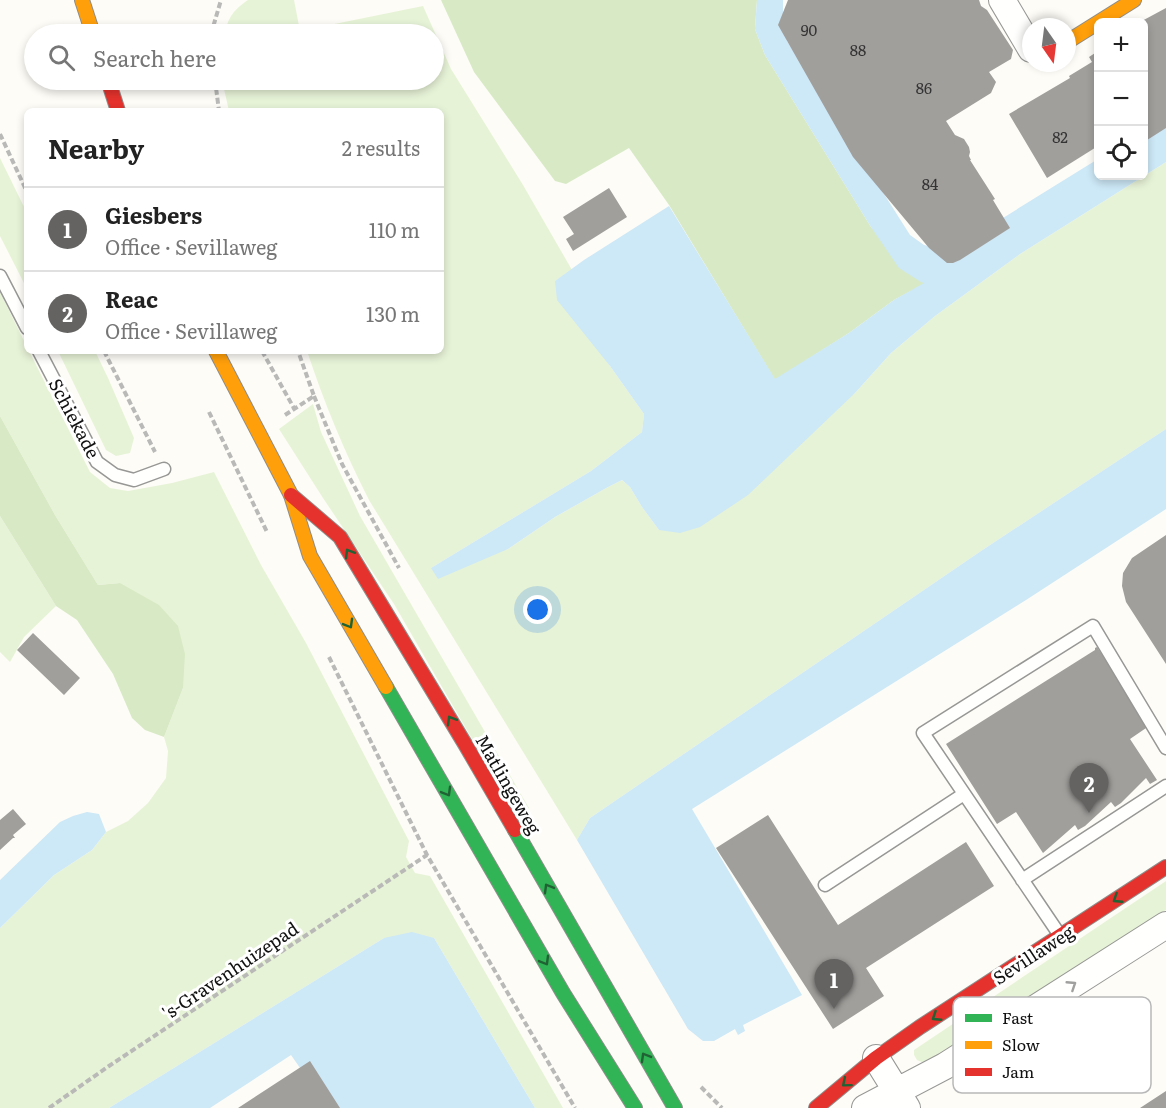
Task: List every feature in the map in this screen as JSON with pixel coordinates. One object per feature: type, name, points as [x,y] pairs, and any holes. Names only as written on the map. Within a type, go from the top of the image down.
[{"type":"main road","points":[[82,0],[90,24]]},
{"type":"main road","points":[[1076,36],[1134,0]]},
{"type":"main road","points":[[111,90],[117,108]]},
{"type":"main road","name":"Matlingeweg","points":[[218,354],[291,495],[310,556],[557,983],[634,1108]]},
{"type":"main road","name":"Matlingeweg","points":[[291,495],[340,537],[465,744],[675,1108]]},
{"type":"main road","name":"Sevillaweg","points":[[966,997],[1166,867]]},
{"type":"main road","name":"Sevillaweg","points":[[816,1108],[876,1058],[953,1006]]},
{"type":"street","points":[[1002,0],[1022,34]]},
{"type":"street","points":[[1053,997],[1166,925]]},
{"type":"street","points":[[876,1058],[902,1100]]},
{"type":"street","points":[[865,1108],[902,1100],[953,1061]]},
{"type":"lane","points":[[0,276],[24,322]]},
{"type":"lane","name":"Schiekade","points":[[41,354],[97,462],[115,475],[134,480],[164,469]]},
{"type":"lane","points":[[1060,936],[923,733],[1093,626],[1166,748]]},
{"type":"lane","points":[[1022,880],[1166,786]]},
{"type":"lane","points":[[825,885],[964,794]]},
{"type":"path","points":[[214,24],[221,0]]},
{"type":"path","points":[[216,90],[219,108]]},
{"type":"path","points":[[0,134],[24,186]]},
{"type":"path","points":[[106,354],[164,469]]},
{"type":"path","points":[[264,354],[295,410]]},
{"type":"path","points":[[258,431],[295,410],[314,396],[299,354]]},
{"type":"path","name":"'s-Gravenhuizepad","points":[[49,1108],[427,855],[575,1108]]},
{"type":"green space","points":[[248,0],[294,0],[299,24],[228,24],[232,14]]},
{"type":"green space","points":[[441,0],[757,0],[755,29],[765,55],[871,227],[926,283],[894,300],[849,333],[775,380],[669,205],[629,148],[566,184],[555,181],[474,72]]},
{"type":"green space","points":[[423,6],[431,24],[334,24]]},
{"type":"green space","points":[[444,53],[451,69],[523,185],[572,270],[555,281],[644,414],[642,432],[591,471],[431,568],[508,549],[555,517],[622,480],[630,487],[659,530],[855,393],[891,353],[935,316],[1020,254],[1137,180],[1148,180],[1148,173],[1166,162],[1166,429],[981,551],[590,818],[577,840],[369,500],[335,426],[308,354],[444,354],[444,108],[228,108],[224,90],[444,90]]},
{"type":"green space","points":[[0,158],[24,207],[24,283],[0,236]]},
{"type":"green space","points":[[0,292],[24,341],[24,354],[31,354],[90,472],[110,488],[128,491],[214,472],[261,565],[306,643],[409,841],[406,857],[415,873],[430,876],[563,1108],[535,1108],[434,938],[384,938],[109,1108],[0,1108],[0,928],[54,875],[92,850],[106,832],[128,821],[148,803],[166,778],[168,751],[164,737],[183,688],[120,583],[98,585],[55,515],[0,416]]},
{"type":"green space","points":[[59,354],[96,354],[134,438],[130,453],[116,456],[106,450]]},
{"type":"green space","points":[[313,404],[321,432],[360,516],[529,808],[516,815],[394,604],[279,429]]},
{"type":"green space","points":[[0,416],[55,515],[98,585],[120,583],[159,605],[178,626],[185,654],[183,688],[164,737],[145,730],[132,718],[113,674],[77,620],[56,606],[0,516]]},
{"type":"green space","points":[[0,516],[56,606],[24,637],[10,662],[0,652]]},
{"type":"green space","points":[[1166,881],[1166,910],[1031,997],[993,997]]},
{"type":"green space","points":[[953,1024],[953,1047],[932,1061],[924,1063],[917,1060],[914,1050]]},
{"type":"water","points":[[757,0],[783,0],[783,19],[787,41],[910,235],[924,245],[937,248],[990,226],[1094,161],[1094,180],[1138,180],[1020,254],[935,316],[891,353],[855,393],[748,495],[700,527],[680,533],[659,530],[630,487],[622,480],[555,517],[508,549],[438,579],[431,568],[591,471],[642,432],[644,414],[610,366],[557,300],[555,281],[669,206],[775,379],[849,333],[894,300],[924,283],[899,268],[871,227],[765,55],[755,29]]},
{"type":"water","points":[[1166,118],[1166,162],[1148,173],[1148,129]]},
{"type":"water","points":[[1166,429],[1166,509],[1026,600],[692,809],[802,995],[743,1025],[745,1031],[738,1035],[735,1029],[714,1041],[703,1041],[688,1029],[577,840],[590,818],[981,551]]},
{"type":"water","points":[[87,812],[99,814],[106,832],[92,850],[54,875],[0,928],[0,880],[60,822]]},
{"type":"water","points":[[412,932],[434,938],[535,1108],[328,1108],[291,1055],[210,1108],[109,1108],[384,938]]},
{"type":"building","points":[[788,0],[979,0],[1013,50],[1011,59],[989,72],[996,82],[991,93],[946,121],[955,135],[964,139],[969,147],[970,160],[1010,228],[953,263],[947,263],[929,248],[853,157],[778,25]]},
{"type":"building","points":[[1166,8],[1166,128],[1148,139],[1148,18]]},
{"type":"building","points":[[1094,54],[1094,149],[1047,178],[1009,114],[1070,78],[1069,76],[1092,62],[1089,57]]},
{"type":"building","points":[[609,188],[627,217],[573,251],[566,239],[574,234],[563,217]]},
{"type":"building","points":[[1166,535],[1166,664],[1126,602],[1122,586],[1123,573],[1132,558]]},
{"type":"building","points":[[33,633],[80,678],[64,695],[17,650]]},
{"type":"building","points":[[1097,647],[1149,726],[1130,739],[1157,780],[1150,784],[1146,778],[1121,803],[1115,807],[1111,802],[1078,830],[1075,825],[1043,853],[1016,812],[997,824],[946,744]]},
{"type":"building","points":[[13,809],[26,824],[13,835],[15,838],[0,850],[0,820]]},
{"type":"building","points":[[768,815],[838,925],[966,842],[994,886],[866,968],[884,996],[833,1029],[716,848]]},
{"type":"building","points":[[310,1061],[340,1108],[238,1108]]},
{"type":"building","points":[[1166,1091],[1166,1108],[1140,1108]]},
{"type":"traffic: fast","points":[[386,687],[563,993],[635,1108]]},
{"type":"traffic: fast","points":[[515,830],[675,1108]]},
{"type":"traffic: slow","points":[[82,0],[90,24]]},
{"type":"traffic: slow","points":[[1076,36],[1134,0]]},
{"type":"traffic: slow","points":[[218,354],[291,495],[310,556],[386,687]]},
{"type":"traffic: jam","points":[[111,90],[117,108]]},
{"type":"traffic: jam","points":[[291,495],[340,537],[515,830]]},
{"type":"traffic: jam","points":[[966,997],[1166,867]]},
{"type":"traffic: jam","points":[[816,1108],[876,1058],[953,1006]]},
{"type":"place","name":"Reac","points":[[1089,813]]},
{"type":"place","name":"Giesbers","points":[[834,1009]]}]
